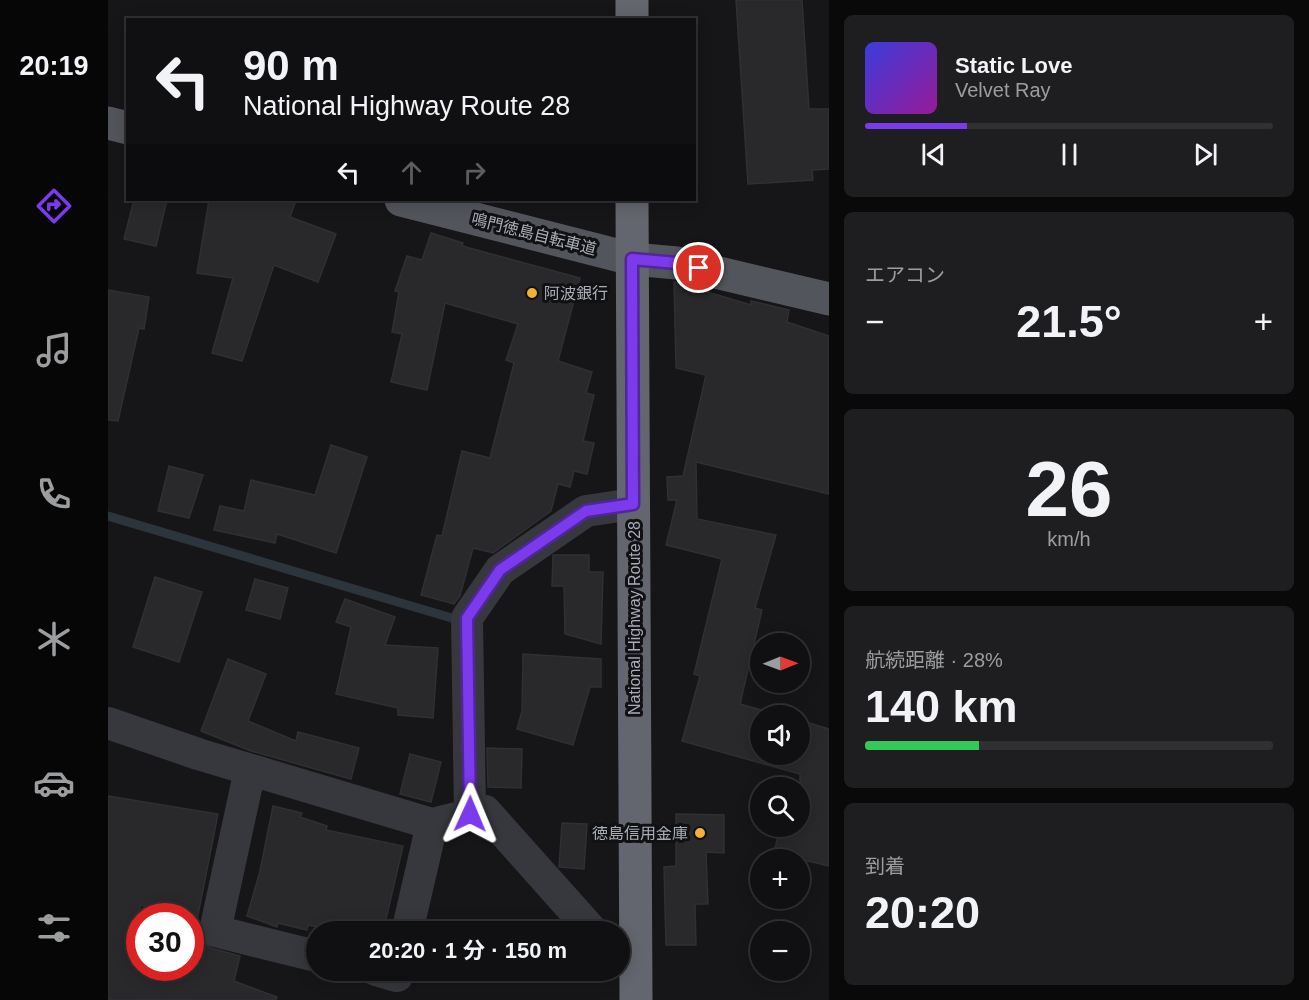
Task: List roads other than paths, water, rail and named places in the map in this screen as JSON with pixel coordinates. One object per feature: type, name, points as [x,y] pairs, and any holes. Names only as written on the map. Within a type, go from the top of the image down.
[{"type":"highway","points":[[632,0],[632,18]]},
{"type":"highway","name":"National Highway Route 28","points":[[630,980],[632,201]]},
{"type":"main road","points":[[108,123],[126,128]]},
{"type":"main road","name":"鳴門徳島自転車道","points":[[405,201],[632,259],[677,263],[829,299]]},
{"type":"street","points":[[470,814],[467,618],[500,570],[586,511],[633,504]]},
{"type":"street","points":[[108,723],[250,770],[432,824],[485,811],[583,921]]},
{"type":"street","points":[[250,770],[215,931],[306,954]]},
{"type":"street","points":[[410,921],[432,824]]},
{"type":"waterway","points":[[108,516],[455,619]]},
{"type":"place","name":"阿波銀行","points":[[532,293]]},
{"type":"place","name":"徳島信用金庫","points":[[700,833]]}]
